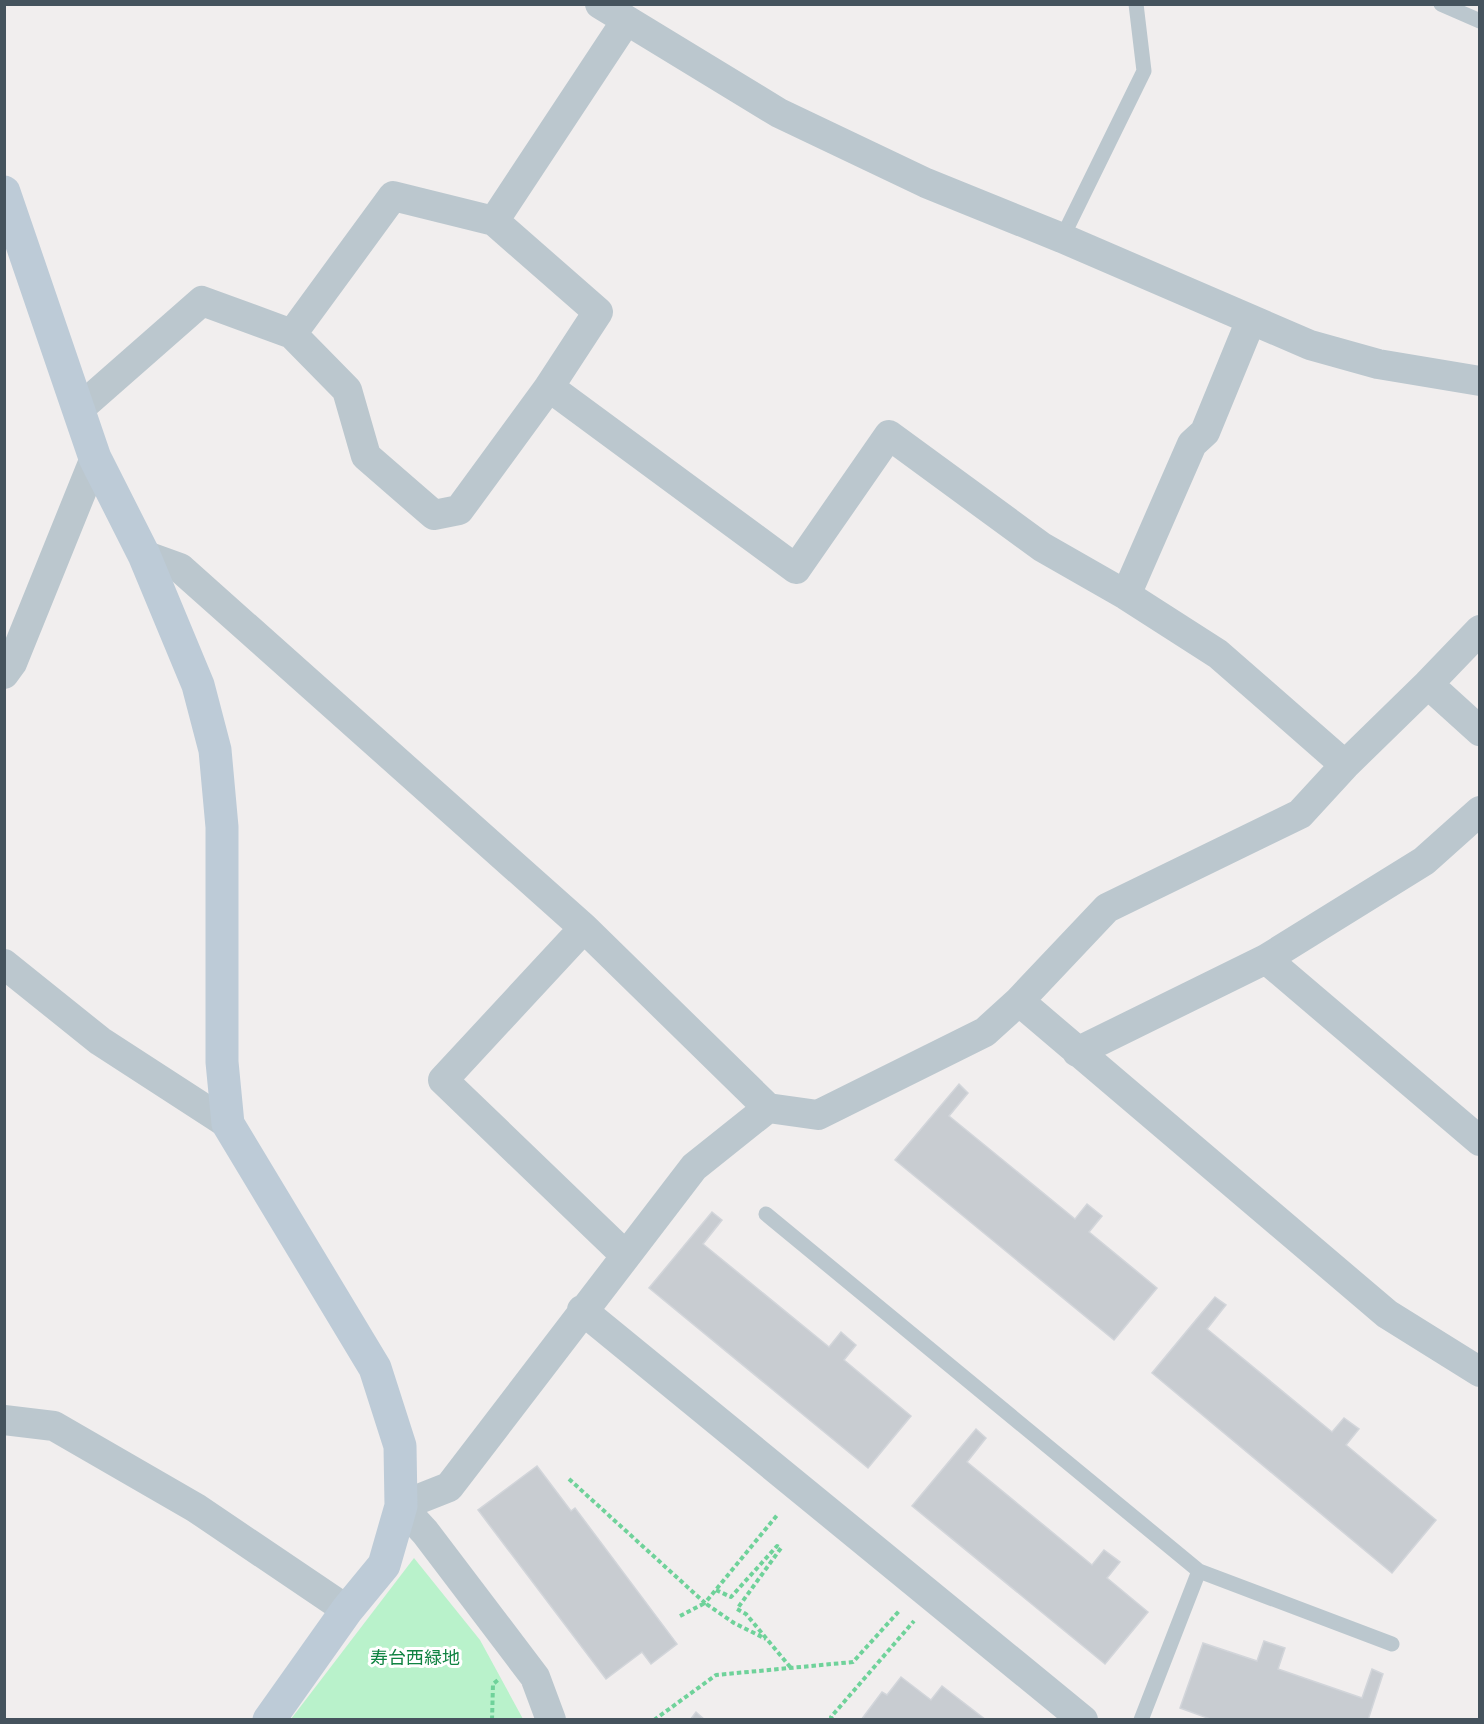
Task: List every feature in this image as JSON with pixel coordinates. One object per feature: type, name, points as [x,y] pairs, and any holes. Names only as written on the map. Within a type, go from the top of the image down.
[{"type":"street","points":[[600,4],[778,113],[926,183],[1062,238],[1310,345],[1378,364],[1479,381]]},
{"type":"street","points":[[494,221],[626,21]]},
{"type":"street","points":[[4,192],[95,458],[144,555],[198,685],[215,750],[222,827],[222,1062],[228,1124],[375,1368],[400,1446],[401,1506],[384,1565],[347,1610],[269,1719]]},
{"type":"street","points":[[79,409],[202,301],[292,334],[347,390],[366,456],[434,515],[459,510],[549,387],[598,312],[494,221],[393,196],[292,334]]},
{"type":"street","points":[[1126,595],[1192,444],[1205,432],[1251,320]]},
{"type":"street","points":[[549,387],[796,569],[889,435],[1042,548],[1126,595],[1218,654],[1345,765]]},
{"type":"street","points":[[4,674],[12,663],[95,458]]},
{"type":"street","points":[[144,555],[180,568],[584,928],[768,1108],[818,1115],[985,1032],[1019,1001],[1107,908],[1300,814],[1345,765],[1428,684],[1479,630]]},
{"type":"street","points":[[1428,684],[1479,731]]},
{"type":"street","points":[[1077,1052],[1266,959],[1424,861],[1479,811]]},
{"type":"street","points":[[584,928],[443,1080],[625,1255]]},
{"type":"street","points":[[1266,959],[1479,1141]]},
{"type":"street","points":[[4,964],[100,1041],[228,1124]]},
{"type":"street","points":[[1019,1001],[1387,1314],[1479,1372]]},
{"type":"street","points":[[401,1506],[449,1487],[582,1310],[694,1167],[768,1108]]},
{"type":"street","points":[[582,1310],[1083,1719]]},
{"type":"street","points":[[4,1420],[54,1426],[196,1508],[347,1610]]},
{"type":"street","points":[[401,1506],[425,1532],[535,1677],[551,1719]]},
{"type":"lane","points":[[1062,238],[1144,71],[1136,4]]},
{"type":"lane","points":[[1441,4],[1479,21]]},
{"type":"lane","points":[[766,1214],[1198,1571],[1392,1644]]},
{"type":"lane","points":[[1141,1719],[1198,1571]]},
{"type":"path","points":[[569,1479],[705,1603],[734,1623],[767,1640]]},
{"type":"path","points":[[680,1616],[705,1603],[783,1508]]},
{"type":"path","points":[[716,1590],[731,1597],[777,1546],[782,1548],[737,1609],[746,1614],[792,1668]]},
{"type":"path","points":[[654,1719],[717,1675],[853,1662],[902,1607]]},
{"type":"path","points":[[833,1719],[831,1717],[916,1619]]},
{"type":"path","points":[[492,1719],[493,1684]]},
{"type":"green space","name":"寿台西緑地","points":[[414,1558],[480,1640],[523,1719],[291,1719]]},
{"type":"building","points":[[959,1084],[968,1093],[949,1116],[1075,1219],[1087,1204],[1102,1216],[1089,1232],[1157,1288],[1114,1340],[895,1160]]},
{"type":"building","points":[[712,1212],[722,1220],[703,1244],[829,1347],[841,1332],[856,1345],[844,1360],[911,1416],[868,1468],[649,1288]]},
{"type":"building","points":[[1215,1297],[1226,1305],[1207,1329],[1332,1432],[1344,1418],[1359,1429],[1346,1445],[1436,1520],[1392,1573],[1152,1373]]},
{"type":"building","points":[[976,1429],[986,1438],[967,1462],[1092,1565],[1104,1550],[1120,1562],[1107,1578],[1148,1612],[1105,1664],[912,1506]]},
{"type":"building","points":[[537,1466],[571,1511],[575,1508],[677,1644],[651,1664],[642,1652],[606,1679],[478,1510]]},
{"type":"building","points":[[1264,1641],[1285,1648],[1278,1669],[1362,1698],[1372,1669],[1383,1674],[1368,1720],[1213,1720],[1180,1708],[1203,1643],[1257,1661]]},
{"type":"building","points":[[901,1677],[931,1700],[942,1686],[986,1720],[861,1720],[882,1692],[887,1695]]},
{"type":"building","points":[[696,1712],[705,1720],[690,1720]]}]
